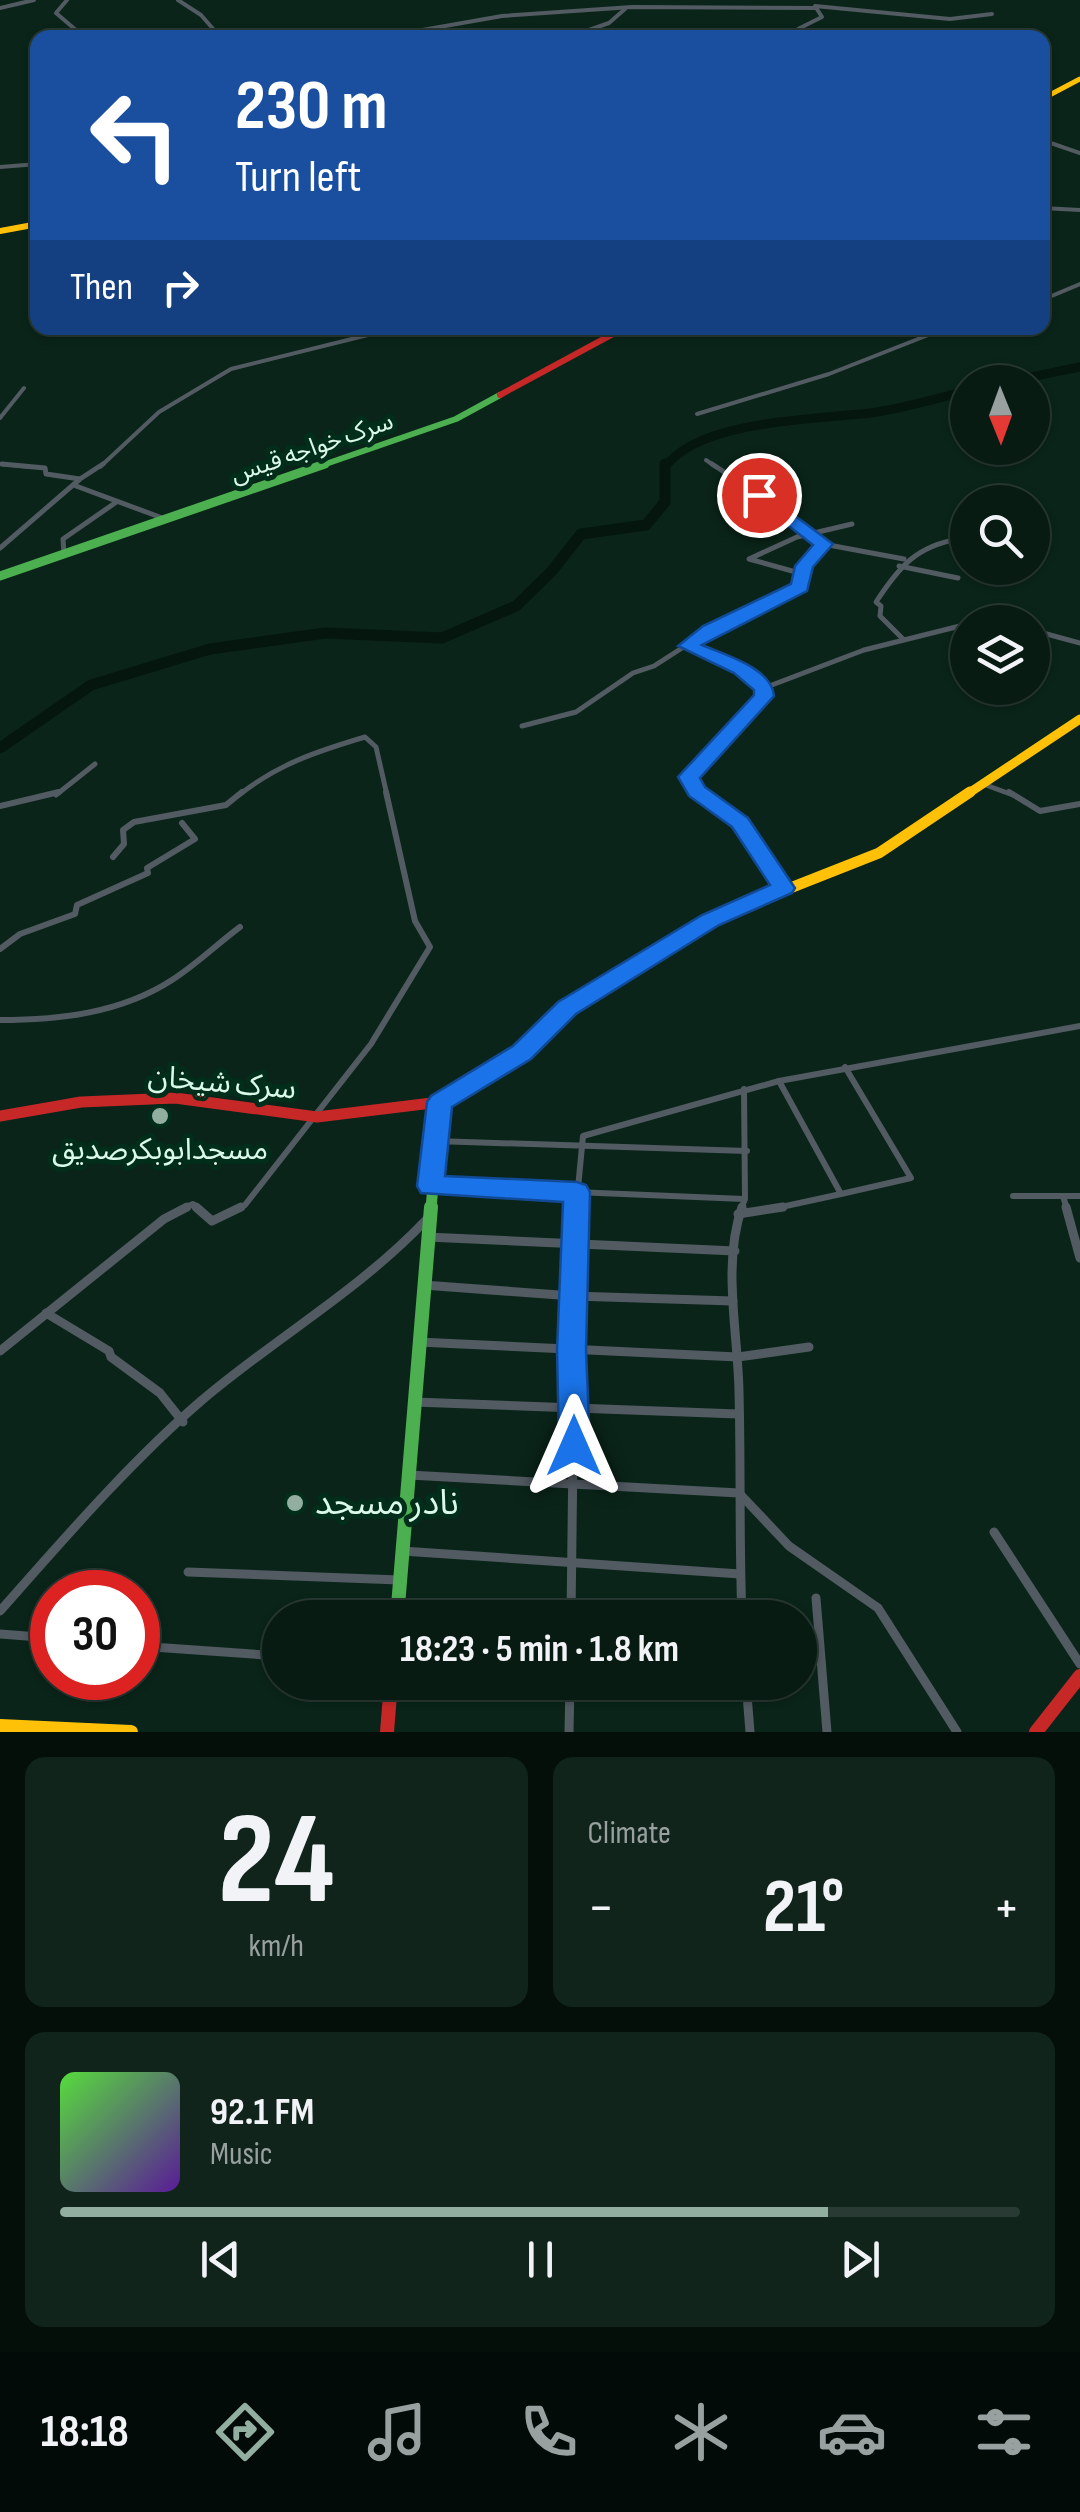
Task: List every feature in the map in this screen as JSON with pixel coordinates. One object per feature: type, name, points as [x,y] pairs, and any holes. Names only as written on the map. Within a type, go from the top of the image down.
[{"type":"main road","points":[[1050,95],[1080,79]]},
{"type":"main road","points":[[0,231],[30,225]]},
{"type":"main road","name":"سرک خواجه قیس","points":[[0,576],[456,419],[611,335]]},
{"type":"main road","points":[[398,1600],[440,1102],[522,1052],[567,1008],[710,920],[879,853],[1080,719]]},
{"type":"main road","name":"سرک شیخان","points":[[0,1116],[81,1102],[174,1098],[318,1116],[440,1102]]},
{"type":"main road","points":[[1036,1732],[1080,1676]]},
{"type":"main road","points":[[387,1732],[390,1700]]},
{"type":"main road","points":[[0,1726],[131,1732]]},
{"type":"street","points":[[0,8],[8,2],[34,0]]},
{"type":"street","points":[[67,0],[56,13],[77,30]]},
{"type":"street","points":[[178,0],[201,15],[214,30]]},
{"type":"street","points":[[422,30],[502,16],[626,8],[649,0]]},
{"type":"street","points":[[632,6],[831,6],[950,19],[992,14]]},
{"type":"street","points":[[589,30],[609,23],[626,8]]},
{"type":"street","points":[[798,30],[822,17],[814,8]]},
{"type":"street","points":[[1050,143],[1080,153]]},
{"type":"street","points":[[0,167],[30,165]]},
{"type":"street","points":[[1050,208],[1080,210]]},
{"type":"street","points":[[1050,297],[1080,284]]},
{"type":"street","points":[[0,548],[99,468],[159,412],[231,370],[368,335]]},
{"type":"street","points":[[697,414],[829,374],[928,335]]},
{"type":"street","points":[[0,418],[24,388]]},
{"type":"street","points":[[706,460],[785,512],[824,544],[950,576]]},
{"type":"street","points":[[0,464],[46,468],[46,474],[78,482],[115,503],[165,519]]},
{"type":"street","points":[[64,554],[63,539],[69,532],[115,503]]},
{"type":"street","points":[[804,574],[749,559],[770,547],[852,524]]},
{"type":"street","points":[[903,639],[880,616],[881,606],[876,602],[902,563],[926,544],[950,540]]},
{"type":"street","points":[[522,726],[576,712],[632,673],[654,666],[710,630],[800,586],[804,566],[824,544]]},
{"type":"street","points":[[688,646],[741,669],[764,688],[781,686],[828,664],[903,639],[950,628]]},
{"type":"street","points":[[1050,635],[1080,643]]},
{"type":"street","points":[[764,688],[764,696],[689,777],[696,791],[740,822],[784,888]]},
{"type":"street","points":[[0,1350],[164,1220],[193,1204],[212,1221],[245,1205],[371,1044],[430,946],[414,920],[373,741],[365,737],[302,756],[264,774],[226,805],[134,822],[123,830],[124,844],[113,857]]},
{"type":"street","points":[[0,806],[56,795],[95,764]]},
{"type":"street","points":[[983,784],[1007,792],[1040,811],[1080,804]]},
{"type":"street","points":[[0,950],[20,934],[75,914],[77,905],[148,873],[147,868],[195,838],[182,823]]},
{"type":"street","points":[[0,1020],[58,1020],[117,1008],[177,976],[240,927]]},
{"type":"street","points":[[572,1600],[574,1241],[583,1136],[779,1081],[1080,1026]]},
{"type":"street","points":[[738,1214],[747,1216],[910,1178],[845,1067]]},
{"type":"street","points":[[779,1081],[841,1194]]},
{"type":"street","points":[[741,1600],[738,1356],[733,1301],[738,1214],[744,1199],[747,1150],[744,1089]]},
{"type":"street","points":[[434,1141],[747,1150]]},
{"type":"street","points":[[430,1186],[744,1199]]},
{"type":"street","points":[[1012,1196],[1080,1196]]},
{"type":"street","points":[[1064,1196],[1080,1258]]},
{"type":"street","points":[[0,1611],[64,1538],[226,1380],[391,1258],[428,1218]]},
{"type":"street","points":[[426,1237],[735,1250]]},
{"type":"street","points":[[422,1285],[573,1296],[733,1301]]},
{"type":"street","points":[[46,1313],[70,1324],[88,1342],[109,1351],[111,1357],[147,1380],[166,1397],[183,1422]]},
{"type":"street","points":[[417,1342],[738,1356],[809,1347]]},
{"type":"street","points":[[412,1402],[738,1414]]},
{"type":"street","points":[[408,1474],[739,1493],[789,1546],[878,1608],[957,1732]]},
{"type":"street","points":[[994,1532],[1080,1664]]},
{"type":"street","points":[[402,1551],[740,1574]]},
{"type":"street","points":[[188,1572],[400,1580]]},
{"type":"street","points":[[816,1598],[828,1732]]},
{"type":"street","points":[[0,1634],[30,1636]]},
{"type":"street","points":[[160,1648],[262,1655]]},
{"type":"street","points":[[570,1700],[570,1732]]},
{"type":"street","points":[[747,1700],[750,1732]]},
{"type":"waterway","points":[[1050,373],[1080,367]]},
{"type":"waterway","points":[[665,467],[682,451],[733,430],[877,412],[950,396]]},
{"type":"waterway","points":[[0,748],[91,685],[210,649],[325,633],[442,638],[516,606],[551,572],[581,534],[646,525],[665,502],[665,467]]},
{"type":"traffic: fast","points":[[0,576],[456,419],[500,395]]},
{"type":"traffic: fast","points":[[398,1600],[440,1102]]},
{"type":"traffic: slow","points":[[1050,95],[1080,79]]},
{"type":"traffic: slow","points":[[0,231],[30,225]]},
{"type":"traffic: slow","points":[[724,914],[879,853],[1080,719]]},
{"type":"traffic: slow","points":[[0,1726],[131,1732]]},
{"type":"traffic: jam","points":[[500,395],[611,335]]},
{"type":"traffic: jam","points":[[0,1116],[81,1102],[175,1098],[317,1117],[440,1102],[522,1052],[567,1008],[724,914]]},
{"type":"traffic: jam","points":[[1036,1732],[1080,1676]]},
{"type":"traffic: jam","points":[[387,1732],[390,1700]]},
{"type":"place","name":"مسجدابوبکرصدیق","points":[[160,1116]]},
{"type":"place","name":"نادر مسجد","points":[[295,1503]]},
{"type":"route","points":[[574,1446],[572,1350],[577,1192],[430,1186],[440,1102],[522,1052],[567,1008],[710,920],[784,888],[740,822],[696,791],[689,777],[764,696],[764,688],[741,669],[688,646],[710,630],[800,586],[804,566],[824,544],[759,495]]}]
